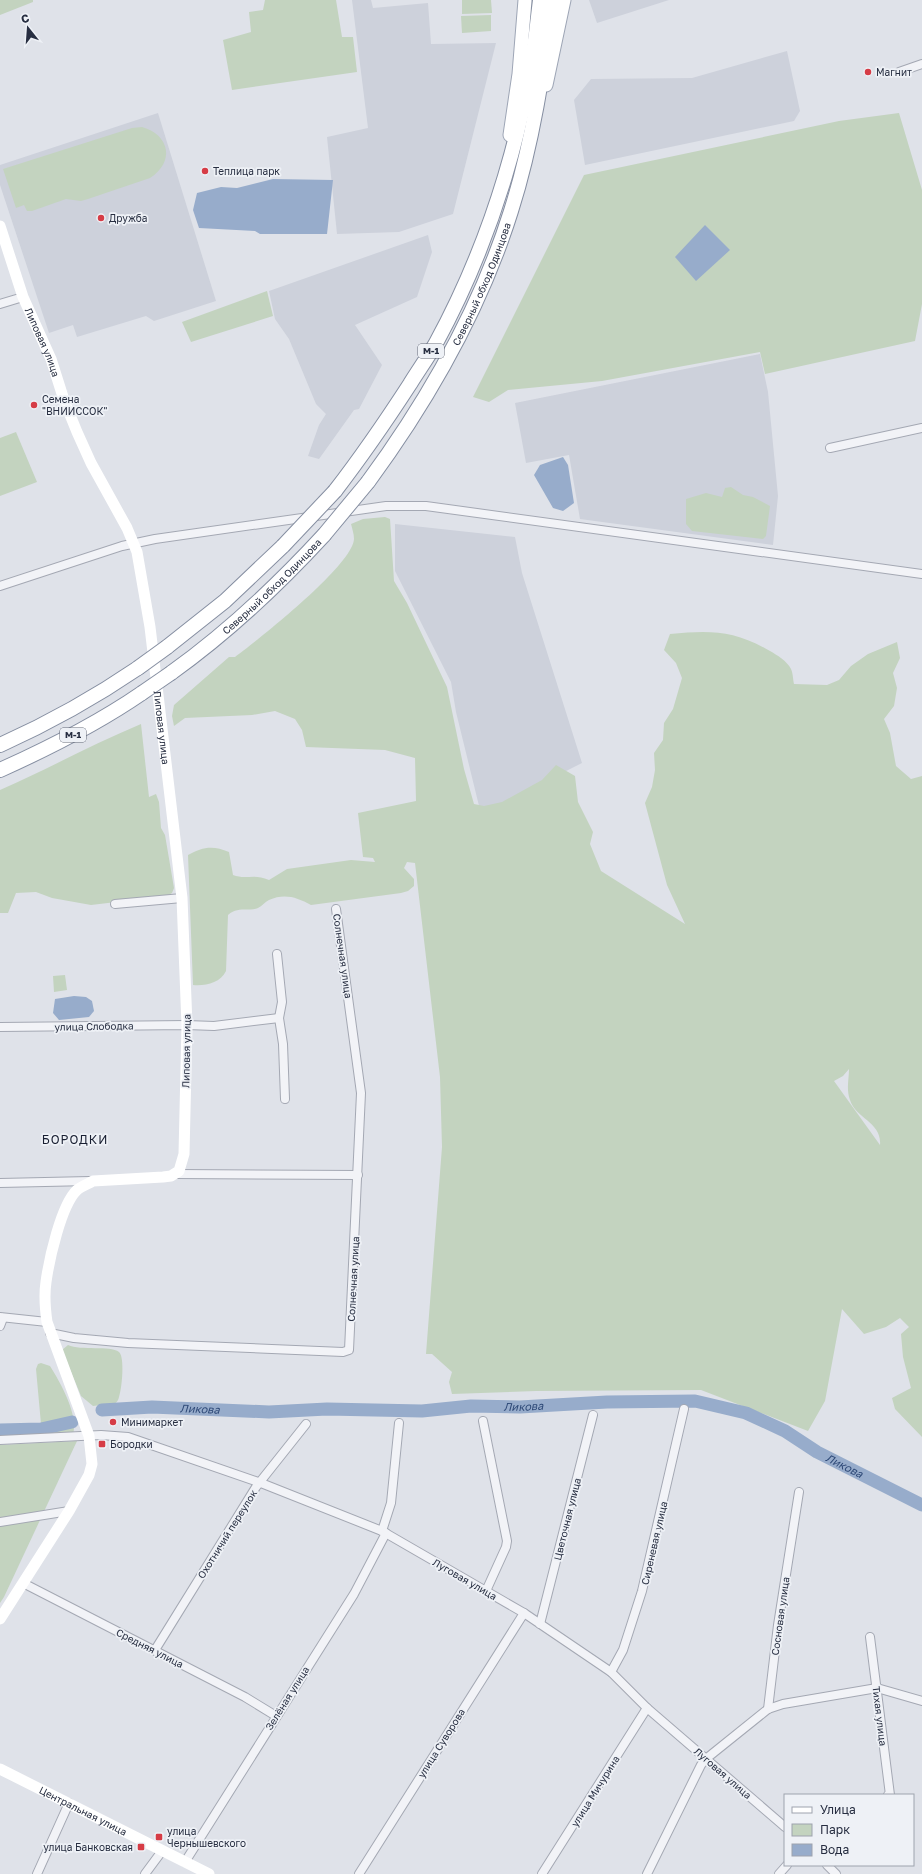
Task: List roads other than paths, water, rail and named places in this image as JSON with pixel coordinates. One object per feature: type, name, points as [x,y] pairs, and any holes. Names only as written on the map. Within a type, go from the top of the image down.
[{"type":"highway","name":"Северный обход Одинцова","points":[[0,745],[44,725],[79,706],[138,668],[225,601],[283,546],[335,491],[382,427],[435,344],[474,263],[499,196],[528,84],[540,0]]},
{"type":"highway","name":"Северный обход Одинцова","points":[[0,770],[55,745],[142,694],[213,640],[261,599],[324,535],[368,482],[405,431],[434,386],[462,335],[488,274],[511,210],[542,81],[553,0]]},
{"type":"main road","points":[[499,196],[514,115],[525,0]]},
{"type":"main road","points":[[533,122],[546,85],[564,0]]},
{"type":"street","points":[[899,72],[922,64]]},
{"type":"street","name":"Липовая улица","points":[[0,226],[23,297],[51,359],[64,400],[77,432],[91,463],[134,544],[150,627],[182,898],[187,1025],[184,1154],[181,1167],[176,1174]]},
{"type":"street","points":[[0,304],[23,297]]},
{"type":"street","points":[[830,448],[922,428]]},
{"type":"street","points":[[0,586],[119,547],[155,539],[363,509],[408,505],[426,506],[922,574]]},
{"type":"street","points":[[115,904],[182,898]]},
{"type":"street","name":"Солнечная улица","points":[[1,1320],[48,1326],[74,1338],[128,1343],[346,1352],[350,1348],[361,1093],[336,909]]},
{"type":"street","points":[[278,954],[282,1002],[279,1018],[284,1044],[285,1099]]},
{"type":"street","name":"улица Слободка","points":[[0,1027],[214,1026],[279,1018]]},
{"type":"street","points":[[0,1183],[93,1181],[163,1177],[176,1174],[358,1174]]},
{"type":"street","points":[[0,1619],[69,1511],[84,1485],[92,1464],[88,1436],[48,1326],[45,1303],[46,1282],[57,1231],[65,1210],[76,1191],[93,1181]]},
{"type":"street","name":"Сиреневая улица","points":[[610,1672],[622,1650],[642,1591],[684,1409]]},
{"type":"street","name":"Цветочная улица","points":[[540,1624],[593,1415]]},
{"type":"street","points":[[483,1421],[507,1541],[486,1591]]},
{"type":"street","name":"Зелёная улица","points":[[185,1862],[354,1594],[384,1532],[390,1503],[399,1423]]},
{"type":"street","name":"Охотничий переулок","points":[[155,1650],[256,1487],[306,1424]]},
{"type":"street","name":"Луговая улица","points":[[0,1440],[88,1436],[128,1437],[260,1483],[384,1532],[524,1613],[610,1672],[647,1708],[707,1758],[784,1826]]},
{"type":"street","name":"Сосновая улица","points":[[768,1709],[778,1624],[798,1492]]},
{"type":"street","points":[[0,1522],[69,1511]]},
{"type":"street","name":"Средняя улица","points":[[23,1583],[245,1697],[276,1716]]},
{"type":"street","name":"улица Суворова","points":[[359,1874],[524,1613]]},
{"type":"street","name":"Тихая улица","points":[[870,1637],[889,1794]]},
{"type":"street","points":[[647,1874],[701,1765],[707,1758],[768,1709],[783,1704],[877,1688],[922,1701]]},
{"type":"street","name":"улица Мичурина","points":[[542,1874],[647,1708]]},
{"type":"street","name":"Центральная улица","points":[[0,1769],[209,1874]]},
{"type":"street","points":[[37,1874],[69,1803]]},
{"type":"street","points":[[145,1874],[162,1850]]},
{"type":"street","points":[[779,1874],[785,1866]]},
{"type":"street","points":[[827,1866],[836,1874]]},
{"type":"water","points":[[273,179],[333,180],[327,234],[260,234],[255,231],[199,228],[193,210],[197,193],[221,187],[237,188]]},
{"type":"water","points":[[705,225],[730,250],[696,281],[675,257]]},
{"type":"water","points":[[563,457],[568,465],[574,503],[563,511],[553,508],[534,475],[540,465]]},
{"type":"water","points":[[74,996],[86,997],[92,1001],[94,1011],[89,1017],[59,1020],[53,1013],[55,999]]},
{"type":"waterway","name":"Ликова","points":[[102,1410],[152,1407],[269,1412],[327,1409],[422,1411],[471,1406],[520,1407],[607,1402],[695,1401],[746,1413],[785,1431],[817,1452],[922,1505]]},
{"type":"waterway","name":"Ликова","points":[[0,1430],[41,1429],[72,1422]]},
{"type":"place","name":"Магнит","points":[[868,72]]},
{"type":"place","name":"Теплица парк","points":[[205,171]]},
{"type":"place","name":"Дружба","points":[[101,218]]},
{"type":"place","name":"Семена \"ВНИИССОК\"","points":[[34,405]]},
{"type":"place","name":"Минимаркет","points":[[113,1422]]},
{"type":"place","name":"Бородки","points":[[102,1444]]},
{"type":"place","name":"улица Чернышевского","points":[[159,1837]]},
{"type":"place","name":"улица Банковская","points":[[141,1847]]},
{"type":"district","name":"БОРОДКИ","points":[[75,1140]]}]
